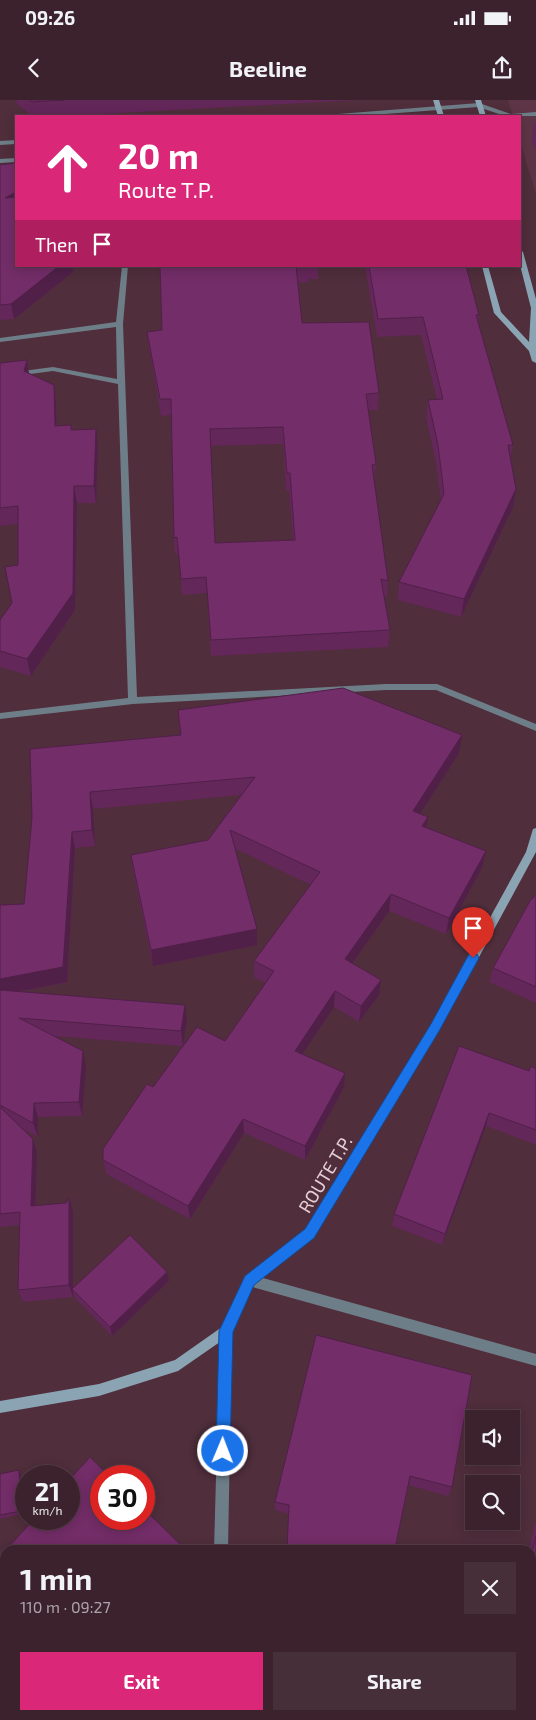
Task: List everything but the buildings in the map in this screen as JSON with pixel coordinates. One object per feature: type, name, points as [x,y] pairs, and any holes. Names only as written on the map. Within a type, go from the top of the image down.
[{"type":"street","points":[[436,100],[441,115]]},
{"type":"street","points":[[478,103],[483,115]]},
{"type":"street","points":[[350,115],[478,103],[508,115]]},
{"type":"street","points":[[521,115],[536,114]]},
{"type":"street","points":[[0,143],[15,142]]},
{"type":"street","points":[[0,161],[15,160]]},
{"type":"street","points":[[521,256],[535,308],[534,350],[536,361]]},
{"type":"street","points":[[125,267],[119,324],[133,701]]},
{"type":"street","points":[[485,267],[498,313],[534,350]]},
{"type":"street","points":[[0,340],[119,324]]},
{"type":"street","points":[[0,376],[53,369],[121,382]]},
{"type":"street","points":[[0,716],[133,701],[386,687],[437,687],[536,728]]},
{"type":"street","name":"ROUTE T.P.","points":[[226,1331],[249,1280],[309,1234],[435,1028],[531,852],[536,832]]},
{"type":"street","points":[[249,1280],[536,1360]]},
{"type":"street","points":[[0,1407],[99,1390],[178,1365],[226,1331]]},
{"type":"street","points":[[221,1545],[226,1331]]},
{"type":"shaded area","points":[[508,100],[536,100],[536,194],[521,144],[521,115],[513,115]]},
{"type":"route","points":[[223,1451],[226,1331],[249,1280],[309,1234],[435,1028],[473,958]]}]
